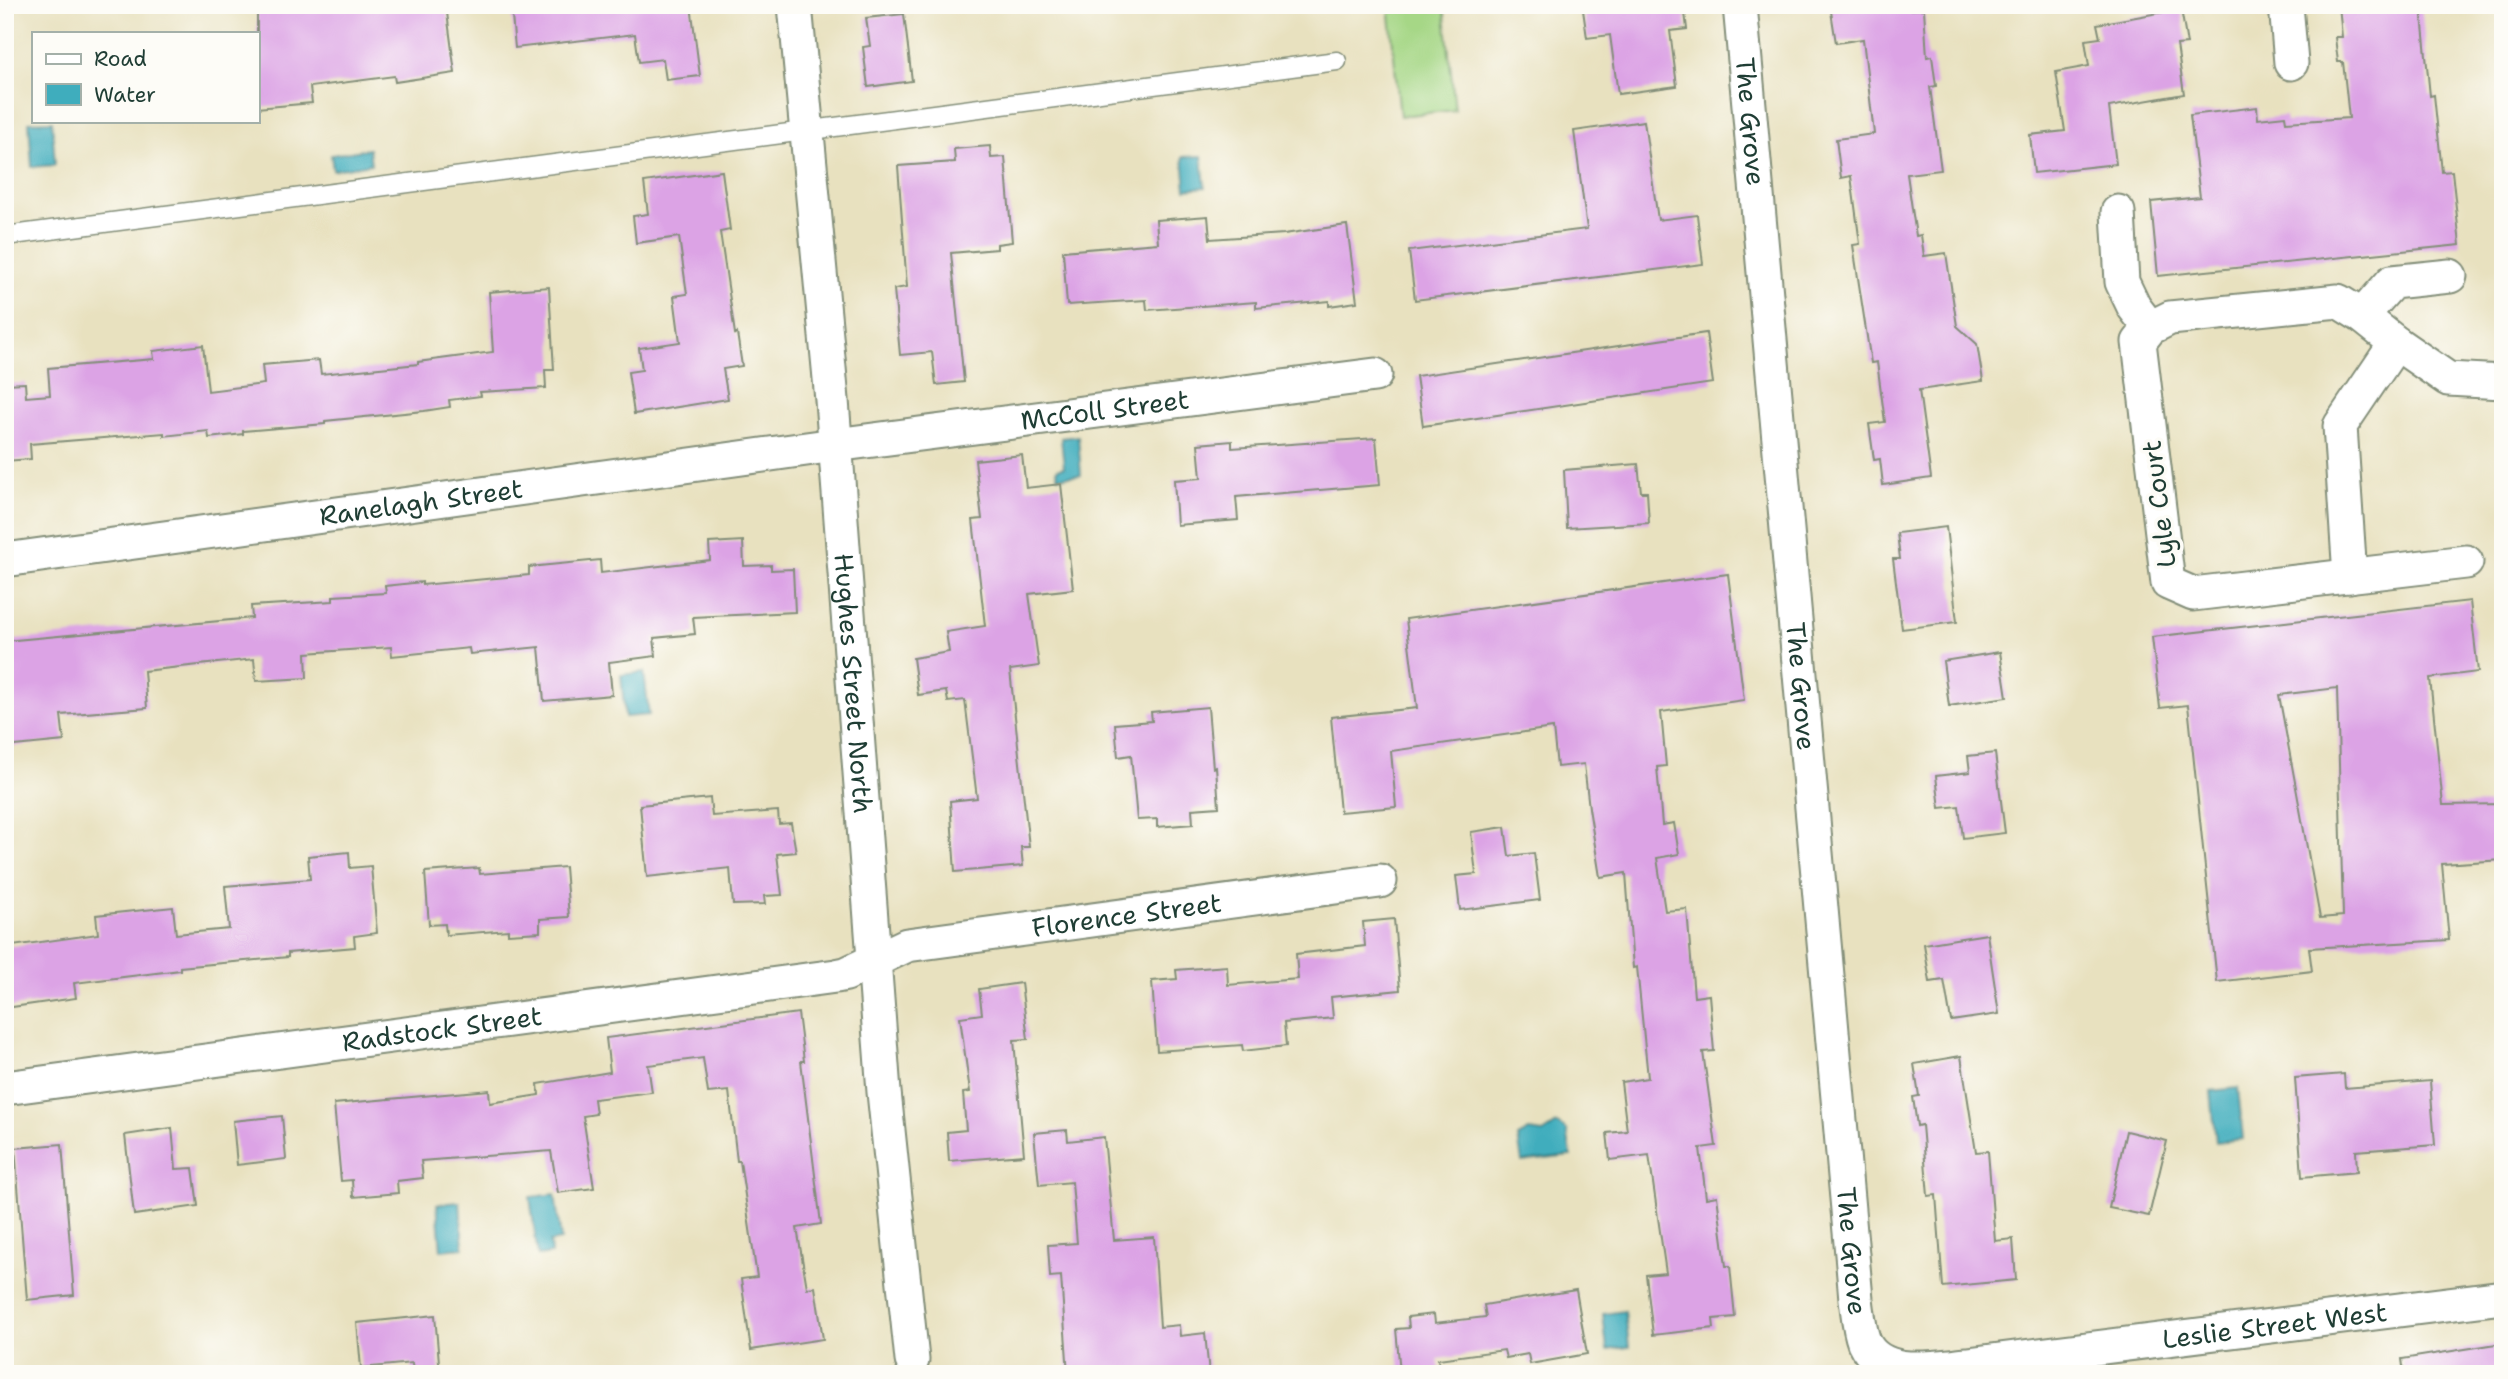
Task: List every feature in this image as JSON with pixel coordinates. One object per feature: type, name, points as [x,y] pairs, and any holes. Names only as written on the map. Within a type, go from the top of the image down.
[{"type":"street","name":"Hughes Street North","points":[[795,5],[835,445],[884,1092],[912,1360]]},
{"type":"street","name":"The Grove","points":[[1740,5],[1856,1299],[1863,1340],[1879,1363]]},
{"type":"street","points":[[2286,5],[2291,63]]},
{"type":"street","points":[[2118,212],[2122,282],[2134,307],[2150,328],[2170,318],[2338,301],[2448,379],[2503,382]]},
{"type":"street","points":[[2362,316],[2392,282],[2450,276]]},
{"type":"street","name":"Lyle Court","points":[[2150,328],[2139,342],[2168,583],[2193,594],[2466,562]]},
{"type":"street","points":[[2350,576],[2340,426],[2396,343]]},
{"type":"street","name":"McColl Street","points":[[835,445],[1374,375]]},
{"type":"street","name":"Ranelagh Street","points":[[5,560],[835,445]]},
{"type":"street","name":"Florence Street","points":[[876,960],[906,945],[1380,881]]},
{"type":"street","name":"Radstock Street","points":[[5,1088],[845,974],[876,960]]},
{"type":"street","name":"Leslie Street West","points":[[1879,1363],[1908,1369],[1968,1364],[2503,1297]]},
{"type":"lane","points":[[5,236],[1337,61]]},
{"type":"green space","points":[[1389,5],[1444,5],[1455,110],[1400,116]]},
{"type":"water","points":[[29,122],[52,122],[55,165],[32,167]]},
{"type":"water","points":[[369,149],[371,164],[333,170],[331,155]]},
{"type":"water","points":[[1202,156],[1205,187],[1186,189],[1183,157]]},
{"type":"water","points":[[1078,436],[1081,475],[1058,477],[1057,469],[1064,467],[1061,438]]},
{"type":"water","points":[[644,672],[649,715],[625,717],[621,675]]},
{"type":"water","points":[[2238,1088],[2243,1139],[2216,1142],[2211,1091]]},
{"type":"water","points":[[1557,1124],[1567,1130],[1571,1156],[1522,1162],[1518,1137],[1529,1131],[1543,1133]]},
{"type":"water","points":[[555,1194],[561,1240],[550,1242],[551,1254],[538,1256],[530,1197]]},
{"type":"water","points":[[460,1202],[463,1248],[441,1250],[437,1204]]},
{"type":"water","points":[[1625,1311],[1629,1347],[1607,1350],[1603,1314]]},
{"type":"building","points":[[322,5],[446,5],[455,73],[395,82],[394,76],[310,87],[312,103],[259,108],[257,13]]},
{"type":"building","points":[[511,5],[691,5],[700,76],[666,80],[663,59],[639,62],[635,34],[515,48]]},
{"type":"building","points":[[1616,5],[1684,5],[1687,29],[1670,31],[1677,86],[1618,94],[1610,35],[1587,38],[1583,10]]},
{"type":"building","points":[[1830,5],[1899,5],[1900,10],[1924,9],[1927,57],[1932,56],[1936,86],[1930,87],[1941,170],[1907,174],[1916,236],[1921,235],[1924,256],[1946,253],[1957,326],[1977,344],[1983,381],[1919,390],[1931,478],[1883,485],[1880,459],[1874,460],[1869,424],[1885,422],[1877,362],[1871,363],[1853,245],[1860,244],[1851,176],[1841,178],[1836,139],[1874,134],[1863,39],[1836,43]]},
{"type":"building","points":[[2339,5],[2421,5],[2430,96],[2434,95],[2442,172],[2452,171],[2460,245],[2158,276],[2151,202],[2200,197],[2190,115],[2257,107],[2258,119],[2285,116],[2286,122],[2349,118],[2343,62],[2338,62],[2335,37],[2342,37]]},
{"type":"building","points":[[2181,9],[2187,44],[2177,45],[2184,94],[2109,107],[2116,164],[2034,173],[2030,135],[2065,131],[2056,72],[2089,66],[2085,40],[2100,38],[2097,24]]},
{"type":"building","points":[[904,14],[912,81],[868,87],[863,47],[870,46],[866,18]]},
{"type":"building","points":[[1644,121],[1658,220],[1697,215],[1703,264],[1415,300],[1409,251],[1587,229],[1574,131]]},
{"type":"building","points":[[990,146],[991,158],[1005,157],[1012,242],[997,244],[997,249],[951,253],[964,382],[936,385],[932,352],[900,355],[894,289],[907,287],[898,166],[955,162],[954,149]]},
{"type":"building","points":[[722,171],[730,230],[720,232],[742,366],[723,369],[728,399],[634,414],[628,372],[642,370],[639,348],[680,342],[674,296],[687,294],[679,237],[636,243],[633,216],[648,214],[644,182]]},
{"type":"building","points":[[1208,216],[1210,239],[1284,234],[1347,225],[1357,302],[1329,306],[1329,301],[1256,308],[1256,302],[1147,310],[1146,300],[1067,305],[1063,251],[1158,243],[1156,220]]},
{"type":"building","points":[[549,287],[554,370],[545,370],[546,388],[480,392],[481,396],[449,400],[450,407],[325,421],[325,424],[243,431],[243,434],[209,438],[208,431],[30,444],[31,459],[5,461],[5,384],[25,383],[26,397],[50,395],[48,368],[154,359],[153,351],[203,345],[208,391],[264,384],[262,365],[319,360],[321,374],[418,364],[493,352],[489,292]]},
{"type":"building","points":[[1706,333],[1713,383],[1423,426],[1416,376]]},
{"type":"building","points":[[1376,438],[1380,485],[1236,497],[1238,520],[1177,525],[1174,480],[1201,478],[1198,444],[1232,441],[1232,448]]},
{"type":"building","points":[[1022,455],[1026,488],[1061,484],[1073,589],[1029,594],[1039,666],[1010,670],[1029,847],[1021,847],[1023,866],[955,872],[950,801],[977,798],[965,700],[948,702],[946,691],[918,695],[913,658],[949,652],[946,632],[985,626],[973,520],[982,519],[975,460]]},
{"type":"building","points":[[1638,464],[1641,492],[1647,492],[1649,523],[1567,528],[1564,470]]},
{"type":"building","points":[[1946,527],[1957,622],[1902,629],[1893,559],[1900,559],[1897,533]]},
{"type":"building","points":[[743,541],[744,566],[771,565],[771,570],[793,569],[795,612],[693,617],[695,634],[654,638],[656,656],[609,662],[612,695],[544,701],[539,647],[470,654],[469,648],[392,656],[391,647],[306,653],[307,678],[256,681],[254,659],[144,671],[147,708],[61,715],[64,741],[5,747],[5,641],[252,618],[251,606],[333,601],[333,596],[386,593],[385,586],[529,575],[529,567],[600,560],[601,573],[710,560],[709,543]]},
{"type":"building","points":[[1728,574],[1744,700],[1661,712],[1666,766],[1657,767],[1662,825],[1674,823],[1679,854],[1657,858],[1665,911],[1687,909],[1694,997],[1709,995],[1714,1051],[1703,1052],[1716,1146],[1700,1148],[1706,1198],[1717,1196],[1726,1266],[1730,1266],[1735,1317],[1713,1319],[1714,1328],[1653,1335],[1646,1275],[1666,1273],[1649,1155],[1610,1160],[1607,1133],[1627,1131],[1621,1082],[1648,1078],[1637,967],[1633,968],[1626,873],[1600,877],[1584,764],[1557,767],[1553,728],[1391,751],[1396,807],[1340,812],[1331,717],[1417,708],[1406,619]]},
{"type":"building","points":[[2470,601],[2478,672],[2430,678],[2443,805],[2503,804],[2503,860],[2442,864],[2449,940],[2309,948],[2312,971],[2217,982],[2188,705],[2160,708],[2152,637]],"holes":[[[2337,688],[2343,916],[2320,918],[2279,695]]]},
{"type":"building","points":[[2000,652],[2007,697],[1949,706],[1943,661]]},
{"type":"building","points":[[1208,707],[1219,807],[1192,809],[1193,824],[1157,827],[1157,819],[1137,820],[1131,755],[1118,757],[1115,724],[1152,721],[1151,712]]},
{"type":"building","points":[[1995,753],[2005,833],[1963,838],[1959,806],[1940,808],[1936,776],[1970,772],[1968,756]]},
{"type":"building","points":[[710,798],[712,816],[778,811],[779,824],[791,823],[796,852],[777,854],[782,895],[764,896],[765,904],[733,905],[730,868],[647,877],[640,805]]},
{"type":"building","points":[[1505,827],[1509,856],[1534,853],[1540,900],[1460,910],[1456,876],[1476,874],[1471,832]]},
{"type":"building","points":[[349,852],[350,868],[371,866],[377,933],[354,936],[355,947],[288,953],[288,957],[180,967],[180,970],[74,983],[76,998],[5,1008],[5,947],[98,934],[96,915],[173,907],[176,934],[229,929],[225,886],[310,879],[308,856]]},
{"type":"building","points":[[565,867],[569,917],[540,919],[540,932],[508,934],[508,930],[446,935],[445,924],[429,925],[425,872],[479,868],[480,874]]},
{"type":"building","points":[[1394,919],[1400,990],[1331,997],[1333,1018],[1284,1023],[1286,1046],[1243,1051],[1242,1045],[1157,1051],[1152,981],[1177,979],[1176,970],[1227,966],[1228,985],[1298,979],[1296,954],[1365,946],[1363,922]]},
{"type":"building","points":[[1987,934],[1999,1014],[1951,1021],[1944,980],[1930,982],[1924,944]]},
{"type":"building","points":[[1021,983],[1028,1039],[1014,1040],[1024,1155],[949,1161],[947,1132],[966,1130],[963,1093],[970,1092],[960,1017],[982,1014],[979,989]]},
{"type":"building","points":[[798,1013],[804,1061],[801,1061],[821,1224],[797,1228],[807,1288],[815,1287],[823,1339],[751,1350],[741,1279],[757,1277],[740,1161],[737,1161],[729,1091],[708,1093],[703,1058],[648,1065],[652,1092],[594,1099],[596,1114],[583,1116],[594,1188],[558,1193],[551,1151],[421,1161],[423,1178],[397,1181],[398,1193],[353,1197],[352,1180],[341,1181],[334,1104],[489,1090],[490,1103],[539,1095],[538,1084],[610,1072],[606,1038]]},
{"type":"building","points":[[1961,1056],[1976,1152],[1988,1151],[1995,1241],[2013,1239],[2016,1280],[1943,1287],[1936,1195],[1928,1196],[1922,1125],[1917,1126],[1913,1097],[1919,1096],[1914,1064]]},
{"type":"building","points":[[2344,1074],[2345,1088],[2430,1081],[2435,1145],[2356,1151],[2357,1172],[2302,1177],[2295,1078]]},
{"type":"building","points":[[282,1116],[286,1159],[237,1165],[233,1121]]},
{"type":"building","points":[[172,1128],[176,1169],[193,1168],[198,1206],[134,1215],[125,1135]]},
{"type":"building","points":[[1067,1130],[1068,1141],[1104,1137],[1114,1240],[1154,1237],[1160,1327],[1179,1325],[1180,1336],[1205,1333],[1209,1374],[1068,1374],[1061,1276],[1050,1277],[1048,1245],[1077,1243],[1072,1182],[1039,1185],[1034,1133]]},
{"type":"building","points":[[2126,1131],[2167,1141],[2149,1216],[2109,1208]]},
{"type":"building","points":[[62,1144],[74,1295],[27,1300],[15,1148]]},
{"type":"building","points":[[1576,1290],[1587,1354],[1530,1364],[1528,1354],[1506,1358],[1504,1350],[1438,1359],[1440,1374],[1413,1374],[1413,1370],[1400,1372],[1396,1329],[1409,1328],[1408,1317],[1434,1314],[1435,1323],[1486,1317],[1484,1305]]},
{"type":"building","points":[[435,1315],[440,1374],[413,1374],[412,1363],[361,1368],[357,1323]]},
{"type":"building","points":[[2503,1343],[2503,1374],[2404,1374],[2402,1359]]}]
